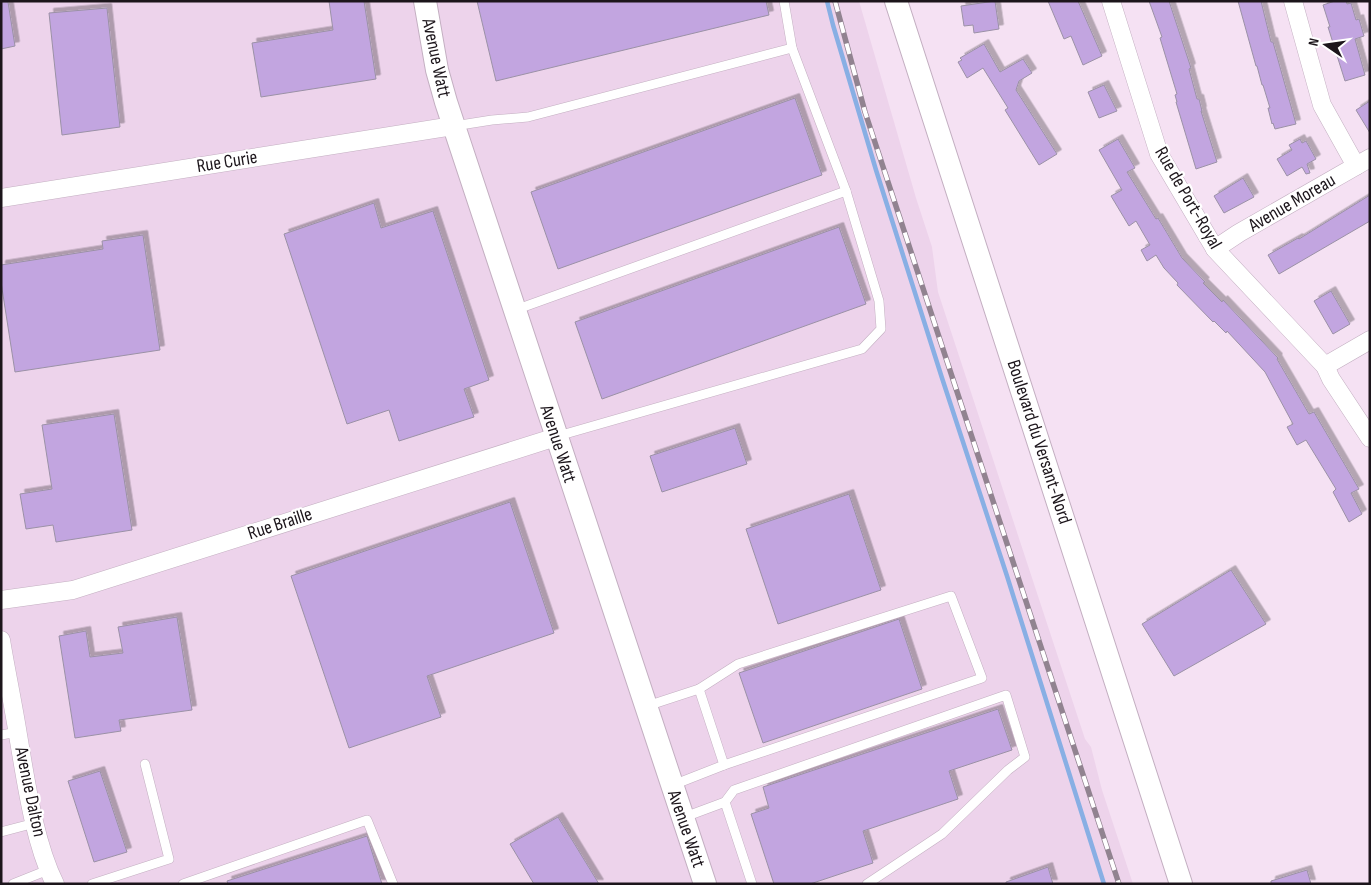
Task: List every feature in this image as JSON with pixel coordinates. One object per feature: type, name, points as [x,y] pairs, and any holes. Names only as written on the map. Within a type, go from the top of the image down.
[{"type":"street","name":"Avenue Watt","points":[[424,1],[437,70],[453,126],[705,884]]},
{"type":"street","name":"Boulevard du Versant-Nord","points":[[896,1],[1181,884]]},
{"type":"street","name":"Rue de Port-Royal","points":[[1111,1],[1159,154],[1215,249],[1325,366],[1331,379],[1370,438]]},
{"type":"street","points":[[1293,1],[1322,105],[1363,162]]},
{"type":"street","name":"Rue Curie","points":[[1,198],[453,126]]},
{"type":"street","name":"Avenue Moreau","points":[[1215,249],[1239,233],[1363,162]]},
{"type":"street","points":[[1325,366],[1370,340]]},
{"type":"street","name":"Rue Braille","points":[[1,600],[73,590],[556,437]]},
{"type":"street","name":"Avenue Dalton","points":[[1,640],[10,733],[34,823],[52,877]]},
{"type":"lane","points":[[556,437],[862,349],[881,329],[878,302],[846,190],[792,48],[784,1]]},
{"type":"lane","points":[[453,126],[528,116],[792,48]]},
{"type":"lane","points":[[514,310],[846,190]]},
{"type":"lane","points":[[646,706],[699,689],[738,664],[951,596],[982,678],[724,765],[671,786]]},
{"type":"lane","points":[[699,689],[724,765]]},
{"type":"lane","points":[[682,818],[725,802],[734,790],[1006,696],[1025,757],[1008,770],[942,834],[868,884]]},
{"type":"lane","points":[[92,884],[169,859],[145,764]]},
{"type":"lane","points":[[725,802],[752,884]]},
{"type":"lane","points":[[183,884],[367,820],[393,884]]},
{"type":"lane","points":[[1,832],[34,823]]},
{"type":"lane","points":[[13,884],[52,877]]},
{"type":"shaded area","points":[[1,1],[859,1],[932,247],[938,292],[1085,739],[1091,747],[1102,790],[1133,884],[1,884]]},
{"type":"building","points":[[329,1],[364,1],[376,79],[261,97],[252,43],[333,30]]},
{"type":"building","points":[[477,1],[766,1],[769,15],[496,81]]},
{"type":"building","points":[[995,1],[999,29],[974,33],[973,25],[964,26],[961,6]]},
{"type":"building","points":[[1048,1],[1078,1],[1102,56],[1083,65],[1071,36],[1064,39]]},
{"type":"building","points":[[1149,1],[1169,1],[1191,68],[1189,69],[1197,99],[1199,99],[1217,162],[1196,169],[1176,102],[1175,95],[1177,94],[1160,38],[1162,37]]},
{"type":"building","points":[[1238,1],[1261,1],[1271,42],[1273,42],[1296,124],[1275,129],[1272,124],[1268,108],[1270,108]]},
{"type":"building","points":[[1335,1],[1351,3],[1356,20],[1359,19],[1364,36],[1355,39],[1365,75],[1345,81],[1323,5]]},
{"type":"building","points":[[1,2],[8,2],[15,46],[1,49]]},
{"type":"building","points":[[107,8],[120,127],[62,135],[49,13]]},
{"type":"building","points":[[984,44],[1000,72],[1023,59],[1032,73],[1019,81],[1016,90],[1057,154],[1039,165],[1005,110],[1008,108],[983,68],[967,78],[958,62],[962,60],[960,58]]},
{"type":"building","points":[[1104,85],[1117,111],[1099,118],[1088,92]]},
{"type":"building","points":[[795,98],[822,175],[558,269],[531,192]]},
{"type":"building","points":[[1370,101],[1370,133],[1356,110]]},
{"type":"building","points":[[1118,139],[1135,168],[1127,172],[1182,258],[1205,282],[1203,283],[1222,302],[1223,300],[1278,358],[1309,414],[1314,412],[1359,489],[1351,493],[1362,514],[1349,522],[1333,492],[1336,489],[1306,440],[1297,445],[1287,427],[1293,424],[1265,372],[1227,331],[1226,333],[1213,322],[1177,285],[1178,283],[1164,268],[1156,255],[1147,261],[1141,250],[1150,245],[1136,221],[1129,226],[1111,196],[1122,190],[1099,150]]},
{"type":"building","points":[[1300,139],[1302,143],[1306,141],[1316,159],[1307,164],[1310,173],[1306,174],[1302,167],[1287,176],[1277,159],[1292,150],[1289,145]]},
{"type":"building","points":[[1243,178],[1254,197],[1224,213],[1214,196]]},
{"type":"building","points":[[1370,195],[1370,221],[1279,274],[1268,255],[1299,239]]},
{"type":"building","points":[[374,203],[381,228],[433,211],[489,380],[464,389],[474,417],[399,441],[389,410],[347,424],[284,234]]},
{"type":"building","points":[[839,227],[866,304],[602,399],[575,322]]},
{"type":"building","points":[[143,235],[160,350],[15,372],[1,282],[1,265],[103,249],[102,241]]},
{"type":"building","points":[[1331,291],[1350,324],[1333,334],[1314,301]]},
{"type":"building","points":[[114,414],[132,530],[56,542],[53,525],[26,529],[20,494],[52,489],[42,425]]},
{"type":"building","points":[[735,428],[747,464],[662,492],[650,456]]},
{"type":"building","points":[[849,494],[881,590],[778,624],[746,529]]},
{"type":"building","points":[[510,502],[554,633],[427,676],[441,717],[349,748],[291,576]]},
{"type":"building","points":[[1231,570],[1266,624],[1174,676],[1142,624]]},
{"type":"building","points":[[177,617],[192,710],[119,720],[121,731],[75,738],[59,636],[86,631],[90,657],[123,653],[118,627]]},
{"type":"building","points":[[899,619],[922,689],[763,743],[739,673]]},
{"type":"building","points":[[998,709],[1012,750],[949,771],[958,799],[863,831],[873,863],[810,884],[774,884],[751,814],[769,808],[763,787]]},
{"type":"building","points":[[100,771],[127,852],[94,862],[68,781]]},
{"type":"building","points":[[558,817],[599,884],[534,884],[510,844]]},
{"type":"building","points":[[367,836],[382,884],[228,884],[227,881]]},
{"type":"building","points":[[1048,867],[1053,884],[1006,884],[1006,882]]},
{"type":"building","points":[[1307,870],[1311,884],[1271,884],[1271,881]]},
{"type":"waterway","points":[[827,1],[876,170],[1104,884]]},
{"type":"railway","points":[[835,1],[865,112],[1119,884]]}]
